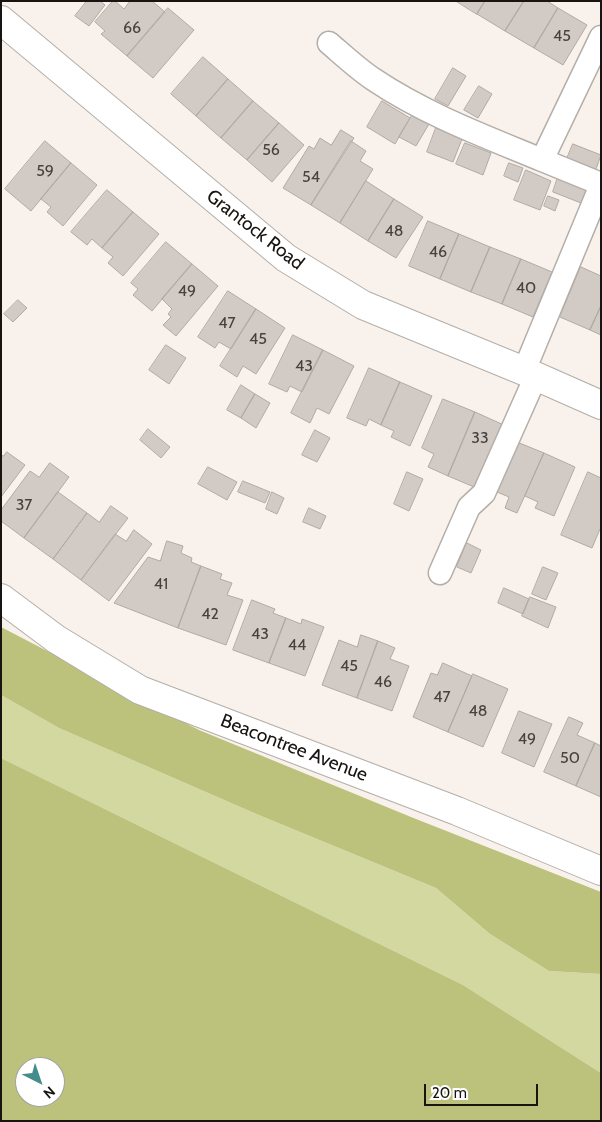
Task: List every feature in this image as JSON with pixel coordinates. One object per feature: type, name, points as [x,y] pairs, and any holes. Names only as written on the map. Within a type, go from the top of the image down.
[{"type":"street","name":"Grantock Road","points":[[1,20],[286,258],[363,305],[530,373],[601,405]]},
{"type":"street","name":"Beacontree Avenue","points":[[1,598],[56,639],[140,690],[457,811],[601,871]]},
{"type":"lane","points":[[542,160],[601,37]]},
{"type":"lane","points":[[329,43],[372,79],[451,123],[601,184],[484,493],[469,507],[440,573]]},
{"type":"green space","points":[[1,627],[199,730],[601,892],[601,974],[549,971],[490,934],[436,888],[254,813],[59,728],[1,695]]},
{"type":"green space","points":[[1,695],[59,728],[254,813],[436,888],[490,934],[549,971],[601,974],[601,1073],[463,985],[1,758]]},
{"type":"green space","points":[[1,758],[463,985],[601,1073],[601,1121],[1,1121]]},
{"type":"building","points":[[87,1],[100,1],[105,5],[89,26],[75,16]]},
{"type":"building","points":[[113,1],[124,9],[130,1],[152,1],[165,12],[127,56],[101,34],[105,31],[95,22]]},
{"type":"building","points":[[456,1],[485,1],[477,14]]},
{"type":"building","points":[[485,1],[524,1],[505,31],[477,14]]},
{"type":"building","points":[[524,1],[547,1],[558,8],[534,48],[505,31]]},
{"type":"building","points":[[168,8],[194,30],[153,78],[127,56]]},
{"type":"building","points":[[558,8],[587,25],[563,65],[534,48]]},
{"type":"building","points":[[203,57],[228,79],[196,116],[171,94]]},
{"type":"building","points":[[453,68],[466,76],[448,106],[435,99]]},
{"type":"building","points":[[228,79],[253,101],[221,138],[196,116]]},
{"type":"building","points":[[479,86],[492,94],[478,118],[464,110]]},
{"type":"building","points":[[253,101],[279,123],[247,160],[221,138]]},
{"type":"building","points":[[382,101],[410,118],[395,144],[367,127]]},
{"type":"building","points":[[413,114],[429,124],[416,146],[399,137]]},
{"type":"building","points":[[279,123],[304,145],[272,182],[247,160]]},
{"type":"building","points":[[436,128],[462,139],[453,162],[427,152]]},
{"type":"building","points":[[341,130],[354,138],[311,205],[283,188],[309,146],[314,149],[320,138],[331,145]]},
{"type":"building","points":[[45,141],[71,163],[31,211],[5,189]]},
{"type":"building","points":[[351,141],[366,151],[360,161],[373,169],[340,223],[311,205]]},
{"type":"building","points":[[465,143],[491,153],[483,175],[456,164]]},
{"type":"building","points":[[573,144],[601,155],[595,172],[566,161]]},
{"type":"building","points":[[71,163],[97,185],[63,226],[47,212],[51,207],[41,199]]},
{"type":"building","points":[[509,163],[523,168],[518,182],[504,176]]},
{"type":"building","points":[[526,170],[551,181],[540,210],[514,200]]},
{"type":"building","points":[[558,177],[587,189],[581,203],[553,192]]},
{"type":"building","points":[[366,181],[394,199],[368,241],[340,223]]},
{"type":"building","points":[[107,190],[133,212],[102,248],[92,239],[87,245],[71,232]]},
{"type":"building","points":[[548,196],[559,200],[555,211],[544,206]]},
{"type":"building","points":[[394,199],[423,217],[396,258],[368,241]]},
{"type":"building","points":[[133,212],[159,234],[123,276],[108,263],[113,257],[102,248]]},
{"type":"building","points":[[428,221],[459,234],[440,279],[409,266]]},
{"type":"building","points":[[459,234],[490,247],[471,292],[440,279]]},
{"type":"building","points":[[166,242],[192,264],[152,311],[133,295],[138,289],[131,283]]},
{"type":"building","points":[[490,247],[521,259],[502,304],[471,292]]},
{"type":"building","points":[[521,259],[552,272],[533,317],[502,304]]},
{"type":"building","points":[[192,264],[218,286],[176,336],[163,325],[171,317],[168,314],[172,309],[162,299]]},
{"type":"building","points":[[581,267],[601,276],[601,306],[590,330],[560,317]]},
{"type":"building","points":[[228,291],[256,309],[231,349],[219,342],[215,348],[198,337]]},
{"type":"building","points":[[18,300],[27,308],[13,322],[4,314]]},
{"type":"building","points":[[601,306],[601,335],[590,330]]},
{"type":"building","points":[[256,309],[285,328],[256,374],[243,366],[237,377],[220,366]]},
{"type":"building","points":[[293,335],[323,350],[302,392],[290,386],[287,392],[269,384]]},
{"type":"building","points":[[166,345],[186,358],[169,384],[149,370]]},
{"type":"building","points":[[323,350],[354,366],[329,414],[317,408],[310,423],[291,413]]},
{"type":"building","points":[[369,368],[400,382],[381,425],[369,419],[366,426],[347,418]]},
{"type":"building","points":[[400,382],[432,396],[410,446],[391,437],[394,431],[381,425]]},
{"type":"building","points":[[241,385],[255,394],[241,418],[227,410]]},
{"type":"building","points":[[255,394],[270,403],[256,428],[241,418]]},
{"type":"building","points":[[443,399],[475,412],[448,476],[428,467],[434,454],[422,448]]},
{"type":"building","points":[[475,412],[506,426],[479,489],[448,476]]},
{"type":"building","points":[[148,429],[170,447],[161,458],[140,440]]},
{"type":"building","points":[[315,430],[330,438],[317,462],[302,455]]},
{"type":"building","points":[[512,440],[544,453],[517,513],[505,508],[509,497],[490,489]]},
{"type":"building","points":[[7,452],[25,465],[1,497],[1,455],[3,456]]},
{"type":"building","points":[[544,453],[575,467],[554,516],[535,508],[538,502],[525,496]]},
{"type":"building","points":[[50,463],[69,477],[24,538],[1,521],[1,510],[30,471],[39,477]]},
{"type":"building","points":[[208,467],[237,482],[227,500],[198,484]]},
{"type":"building","points":[[407,472],[423,479],[409,511],[394,504]]},
{"type":"building","points":[[588,472],[601,478],[601,529],[592,548],[561,535]]},
{"type":"building","points":[[243,481],[270,492],[265,503],[238,492]]},
{"type":"building","points":[[58,492],[87,513],[53,559],[24,538]]},
{"type":"building","points":[[272,492],[284,498],[277,514],[266,509]]},
{"type":"building","points":[[111,506],[128,518],[81,580],[53,559],[87,513],[99,522]]},
{"type":"building","points":[[309,508],[326,516],[320,529],[303,522]]},
{"type":"building","points":[[134,530],[152,544],[109,601],[81,580],[115,534],[126,541]]},
{"type":"building","points":[[167,541],[183,546],[181,553],[192,558],[191,562],[201,566],[178,628],[114,603],[148,557],[160,561]]},
{"type":"building","points":[[467,543],[481,550],[471,573],[457,567]]},
{"type":"building","points":[[201,566],[222,574],[220,579],[232,583],[227,595],[243,600],[226,645],[178,628]]},
{"type":"building","points":[[543,567],[558,573],[546,600],[532,594]]},
{"type":"building","points":[[504,588],[529,599],[523,614],[498,603]]},
{"type":"building","points":[[530,597],[556,607],[548,628],[522,616]]},
{"type":"building","points":[[252,600],[275,609],[273,613],[286,618],[269,663],[233,650]]},
{"type":"building","points":[[286,618],[301,624],[302,619],[324,627],[305,676],[269,663]]},
{"type":"building","points":[[361,635],[378,641],[357,698],[322,685],[339,640],[357,647]]},
{"type":"building","points":[[378,641],[395,648],[390,659],[409,666],[392,711],[357,698]]},
{"type":"building","points":[[443,663],[472,676],[448,732],[413,717],[431,673],[437,675]]},
{"type":"building","points":[[473,674],[508,689],[483,747],[448,732]]},
{"type":"building","points":[[519,711],[552,724],[534,767],[502,753]]},
{"type":"building","points":[[569,717],[583,723],[577,735],[595,743],[576,786],[544,772]]},
{"type":"building","points":[[595,743],[601,746],[601,797],[576,786]]}]
